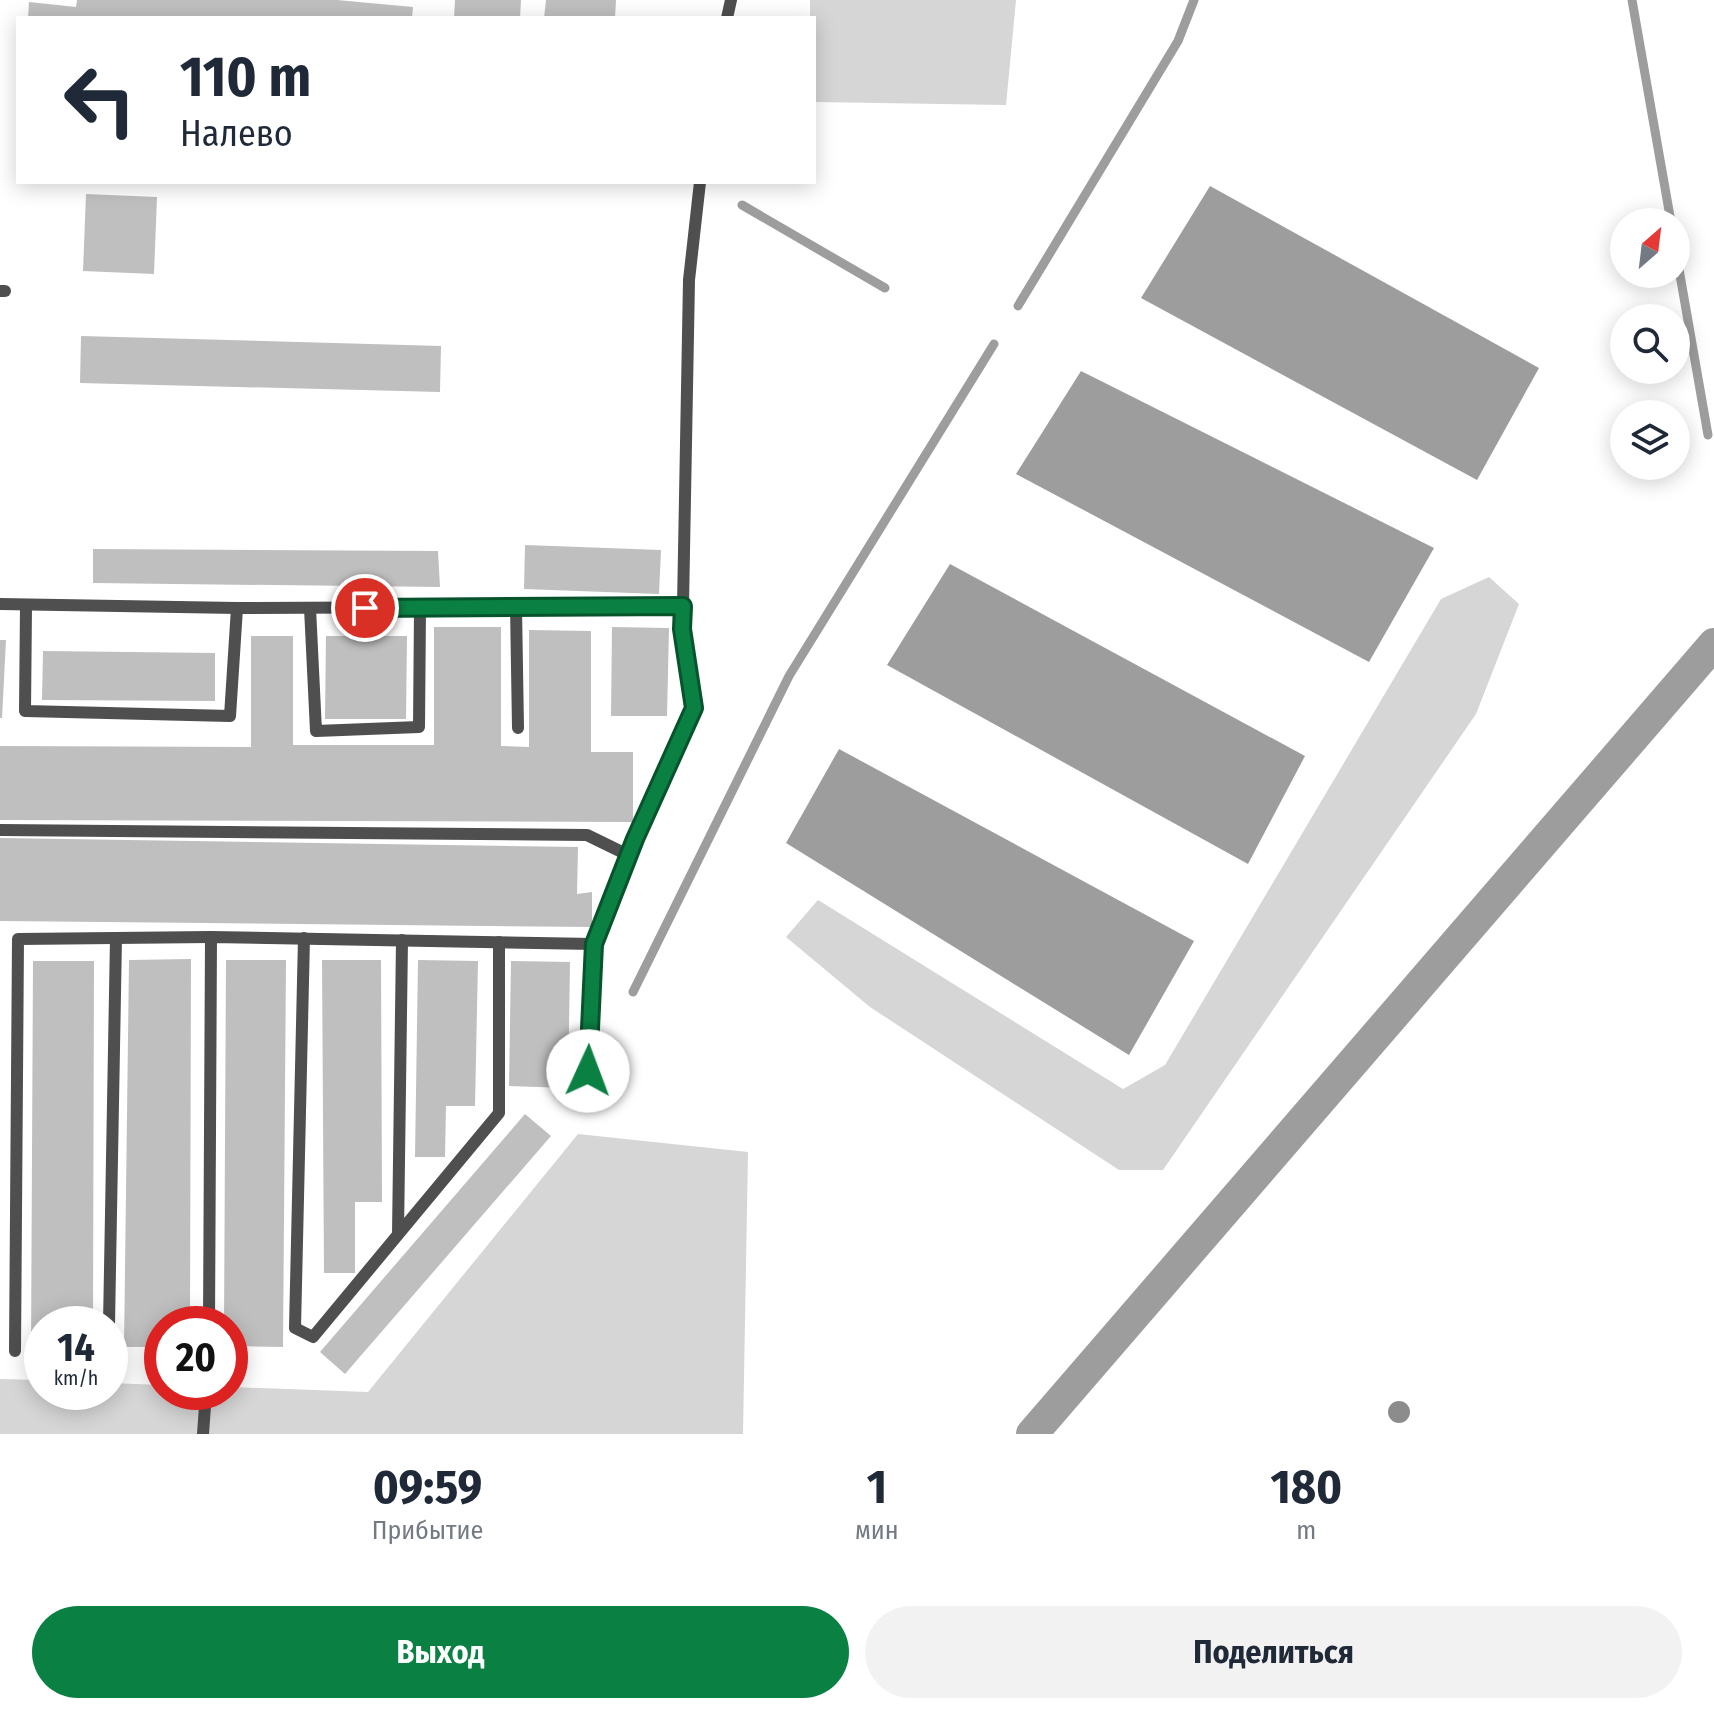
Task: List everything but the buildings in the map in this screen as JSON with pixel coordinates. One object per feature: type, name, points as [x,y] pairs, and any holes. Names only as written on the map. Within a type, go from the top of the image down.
[{"type":"lane","points":[[588,1071],[594,944],[628,855],[694,708],[682,629],[689,280],[700,184]]},
{"type":"lane","points":[[0,604],[237,608],[683,606]]},
{"type":"lane","points":[[26,606],[25,711],[230,716],[237,608]]},
{"type":"lane","points":[[516,607],[518,728]]},
{"type":"lane","points":[[310,608],[316,731],[419,727],[420,608]]},
{"type":"lane","points":[[0,830],[587,835],[628,855]]},
{"type":"lane","points":[[15,1351],[18,939],[211,937],[594,944]]},
{"type":"lane","points":[[209,1306],[211,937]]},
{"type":"lane","points":[[109,1306],[116,938]]},
{"type":"lane","points":[[304,938],[295,1328],[313,1337],[499,1113],[499,942]]},
{"type":"lane","points":[[398,1234],[402,940]]},
{"type":"lane","points":[[203,1434],[205,1410]]},
{"type":"shaded area","points":[[810,0],[1016,0],[1006,105],[816,102],[816,16],[810,16]]},
{"type":"shaded area","points":[[1210,186],[1539,368],[1477,480],[1141,298]]},
{"type":"shaded area","points":[[1081,371],[1434,548],[1369,662],[1016,474]]},
{"type":"shaded area","points":[[950,564],[1305,756],[1248,864],[887,665]]},
{"type":"shaded area","points":[[1489,577],[1519,604],[1476,714],[1163,1170],[1119,1170],[870,1007],[786,937],[818,900],[1123,1089],[1165,1065],[1441,599]]},
{"type":"shaded area","points":[[839,749],[1194,941],[1129,1055],[786,843]]},
{"type":"shaded area","points":[[578,1134],[748,1152],[743,1434],[0,1434],[0,1379],[24,1380],[24,1410],[128,1410],[128,1384],[144,1384],[144,1410],[248,1410],[248,1388],[368,1392]]},
{"type":"waterway","points":[[1018,306],[1178,41],[1194,0]]},
{"type":"waterway","points":[[1632,0],[1669,208]]},
{"type":"waterway","points":[[742,205],[885,288]]},
{"type":"waterway","points":[[1682,288],[1708,435]]},
{"type":"waterway","points":[[633,992],[789,676],[994,344]]},
{"type":"waterway","points":[[1032,1434],[1714,644]]},
{"type":"route","points":[[365,608],[683,606],[682,629],[694,708],[635,839],[594,944],[588,1071]]}]
